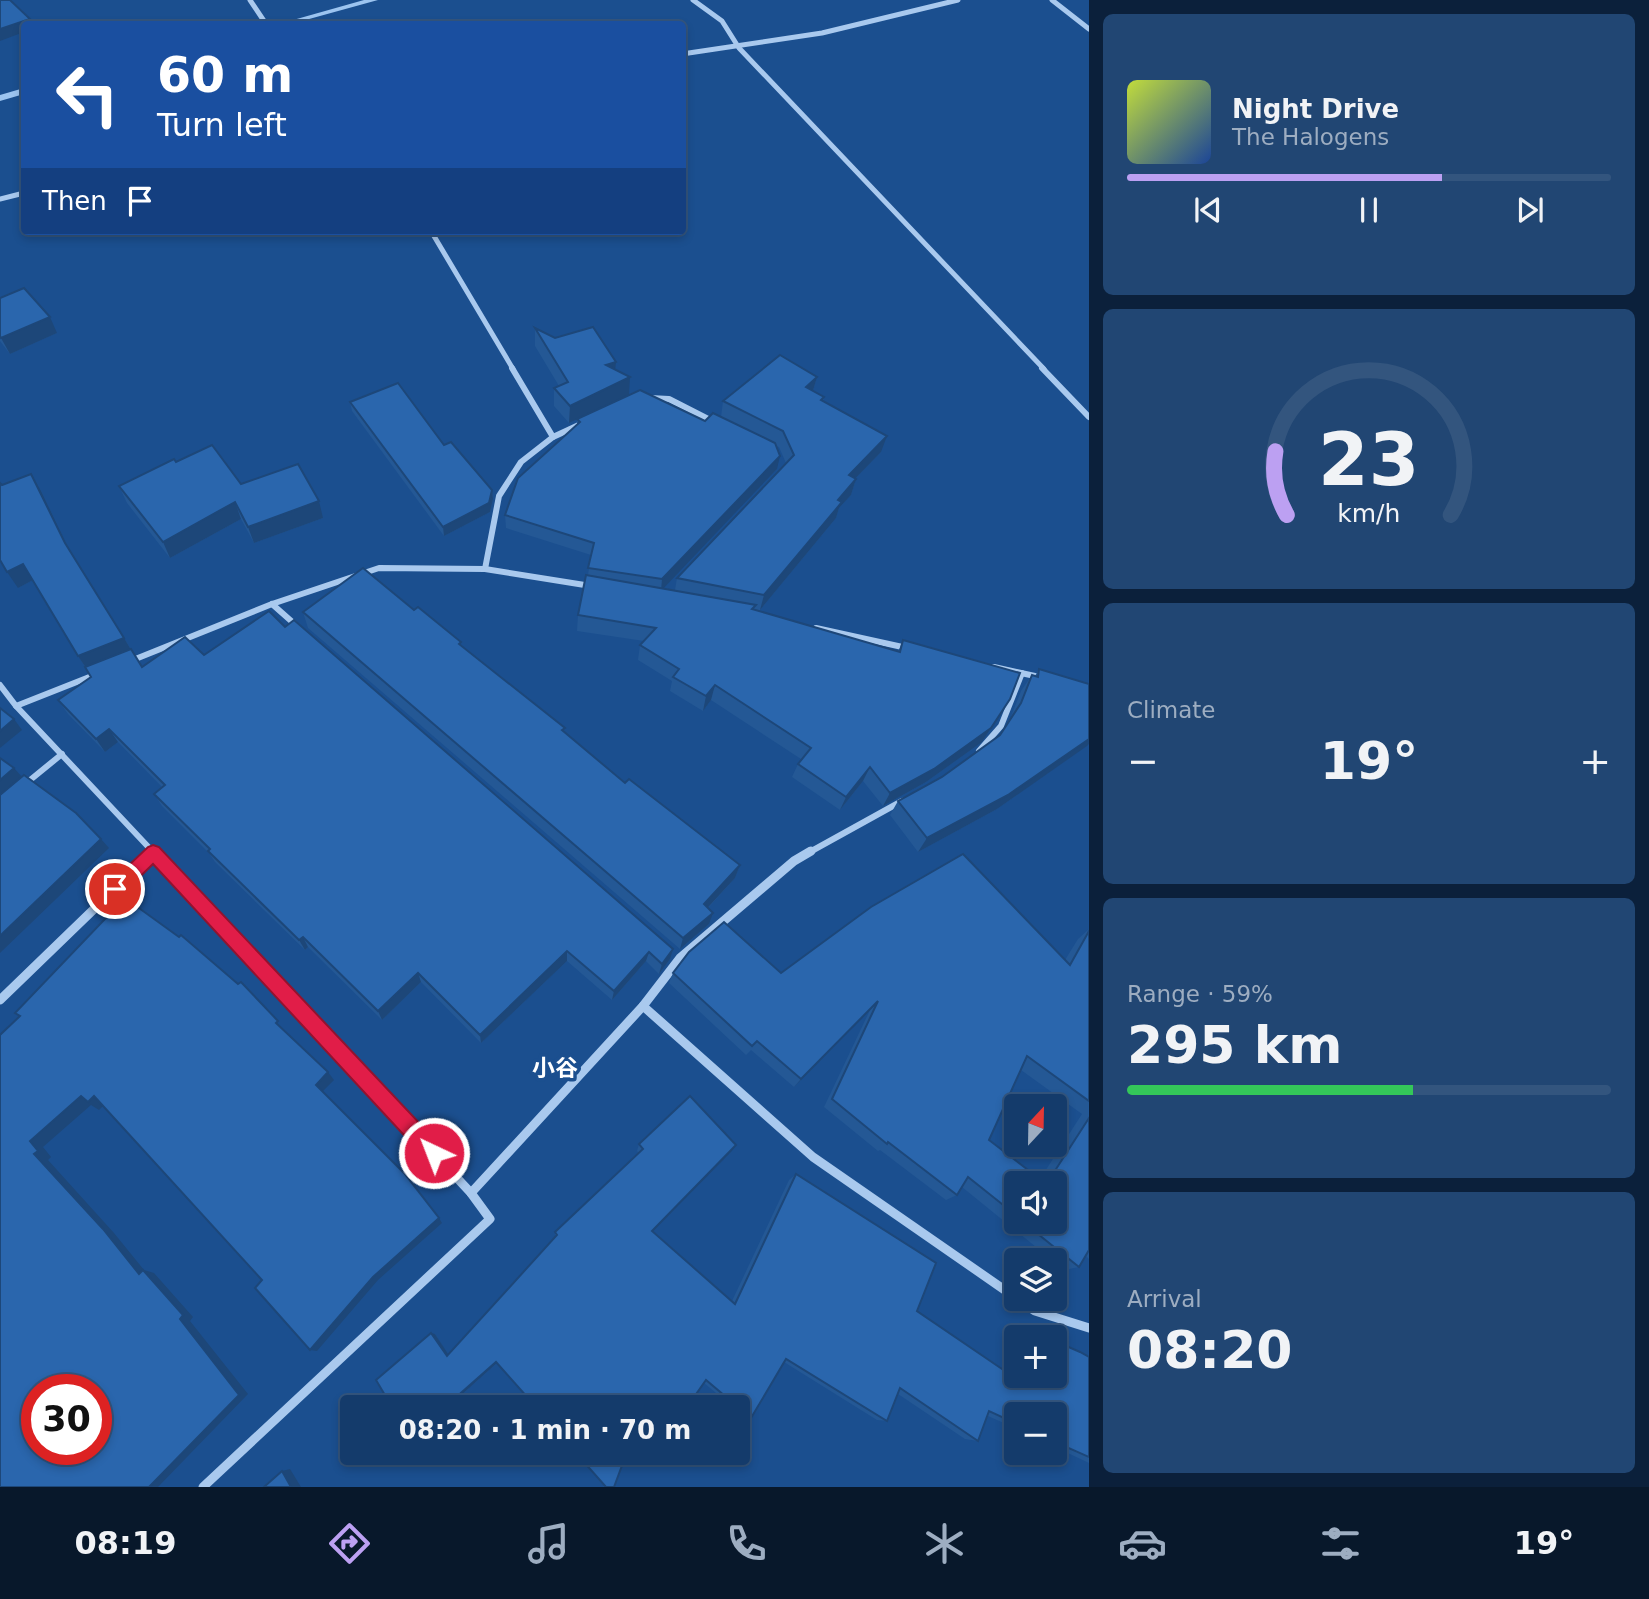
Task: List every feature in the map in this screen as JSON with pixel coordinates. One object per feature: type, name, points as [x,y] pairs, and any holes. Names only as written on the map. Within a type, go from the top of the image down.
[{"type":"street","points":[[250,0],[264,21]]},
{"type":"street","points":[[694,0],[722,21],[739,48],[1089,417]]},
{"type":"street","points":[[686,54],[739,48],[845,29],[958,0]]},
{"type":"street","points":[[1052,0],[1089,30]]},
{"type":"street","points":[[0,199],[21,194]]},
{"type":"street","points":[[433,235],[553,437]]},
{"type":"street","points":[[638,397],[669,399],[728,429]]},
{"type":"street","points":[[485,569],[499,496],[521,462],[553,437],[589,420]]},
{"type":"street","points":[[118,665],[272,604],[379,568],[485,569],[594,587]]},
{"type":"street","points":[[272,604],[303,631]]},
{"type":"street","points":[[810,627],[916,650]]},
{"type":"street","points":[[982,664],[1049,679]]},
{"type":"street","points":[[16,706],[106,671]]},
{"type":"street","points":[[967,759],[986,746],[1005,716],[1022,673]]},
{"type":"street","points":[[0,685],[16,706],[471,1193],[490,1219],[204,1487]]},
{"type":"street","points":[[21,788],[62,754]]},
{"type":"street","points":[[471,1193],[643,1006],[680,958],[794,861],[907,799]]},
{"type":"street","points":[[0,1000],[153,852]]},
{"type":"street","points":[[669,949],[680,958]]},
{"type":"street","points":[[643,1006],[813,1157],[1035,1311],[1089,1328]]},
{"type":"building","points":[[0,0],[10,0],[30,19],[21,21],[0,29]]},
{"type":"building","points":[[24,288],[50,317],[1,338],[0,298]]},
{"type":"building","points":[[593,327],[616,362],[606,365],[630,377],[570,406],[554,388],[568,382],[535,328],[555,338]]},
{"type":"building","points":[[780,355],[817,377],[806,387],[824,397],[821,400],[887,436],[849,475],[856,479],[838,500],[842,502],[764,595],[677,578],[794,455],[783,431],[723,401]]},
{"type":"building","points":[[398,383],[444,445],[451,442],[492,490],[489,503],[443,527],[350,402]]},
{"type":"building","points":[[640,390],[705,421],[713,413],[775,443],[780,456],[662,579],[588,568],[594,543],[505,515],[518,478],[580,422],[577,419]]},
{"type":"building","points":[[212,445],[241,484],[298,464],[319,501],[248,527],[235,502],[163,542],[119,486],[174,459],[176,462]]},
{"type":"building","points":[[31,474],[65,543],[124,638],[78,656],[23,564],[7,572],[0,560],[0,483],[2,485]]},
{"type":"building","points":[[363,568],[414,610],[418,607],[461,642],[459,644],[565,728],[562,730],[625,783],[629,779],[740,865],[704,904],[713,913],[683,938],[303,612]]},
{"type":"building","points":[[586,575],[756,605],[752,609],[900,652],[903,640],[1020,673],[1010,699],[991,728],[934,769],[890,793],[870,767],[846,797],[798,764],[811,748],[715,685],[706,696],[673,677],[679,669],[640,645],[656,628],[578,615]]},
{"type":"building","points":[[269,611],[285,627],[294,620],[673,949],[662,964],[649,952],[614,991],[567,951],[480,1035],[418,973],[378,1011],[303,937],[299,940],[208,851],[210,849],[154,794],[165,785],[109,729],[96,739],[58,700],[91,677],[85,667],[131,649],[142,667],[185,637],[204,655]]},
{"type":"building","points":[[1039,669],[1089,684],[1089,739],[1008,795],[927,838],[898,801],[942,777],[1000,735],[1021,703],[1032,675],[1038,677]]},
{"type":"building","points":[[0,708],[14,719],[0,731]]},
{"type":"building","points":[[0,758],[14,768],[0,780]]},
{"type":"building","points":[[24,775],[76,813],[101,839],[0,936],[0,795]]},
{"type":"building","points":[[963,854],[1070,965],[1089,931],[1089,1101],[1027,1056],[1010,1094],[1004,1094],[1004,1107],[989,1140],[1004,1152],[1004,1157],[1011,1157],[1029,1171],[1004,1171],[1004,1206],[968,1177],[957,1195],[888,1142],[887,1144],[832,1099],[878,1001],[801,1079],[757,1041],[752,1046],[673,973],[689,952],[724,922],[781,973],[871,907]]},
{"type":"building","points":[[125,898],[179,937],[181,935],[238,984],[241,982],[278,1021],[276,1023],[328,1072],[316,1085],[404,1173],[439,1218],[373,1277],[310,1350],[255,1288],[262,1280],[94,1096],[88,1102],[81,1096],[30,1141],[38,1151],[34,1154],[103,1229],[139,1274],[143,1270],[183,1315],[180,1319],[239,1395],[149,1487],[0,1487],[0,1035],[20,1016],[15,1013]]},
{"type":"building","points":[[690,1096],[736,1145],[652,1231],[735,1304],[796,1174],[936,1263],[917,1311],[1004,1370],[1004,1388],[1067,1388],[1067,1346],[1089,1357],[1089,1457],[1067,1447],[1067,1402],[1004,1402],[1004,1418],[989,1411],[978,1441],[900,1388],[887,1421],[786,1359],[751,1418],[750,1395],[724,1395],[706,1380],[695,1395],[525,1395],[496,1362],[459,1395],[385,1395],[376,1380],[431,1333],[447,1356],[557,1235],[555,1232],[643,1149],[639,1144]]},
{"type":"building","points":[[1089,1118],[1089,1250],[1079,1267],[1067,1257],[1067,1248],[1055,1248],[1038,1234],[1067,1234],[1067,1171],[1055,1171],[1064,1157],[1068,1157],[1068,1150]]},
{"type":"building","points":[[587,1465],[622,1465],[614,1487],[606,1487]]},
{"type":"building","points":[[282,1471],[291,1487],[264,1487]]},
{"type":"waterway","points":[[294,21],[374,0]]},
{"type":"waterway","points":[[0,98],[21,92]]},
{"type":"district","name":"小谷","points":[[555,1068]]},
{"type":"route","points":[[115,889],[153,852],[434,1153]]}]
